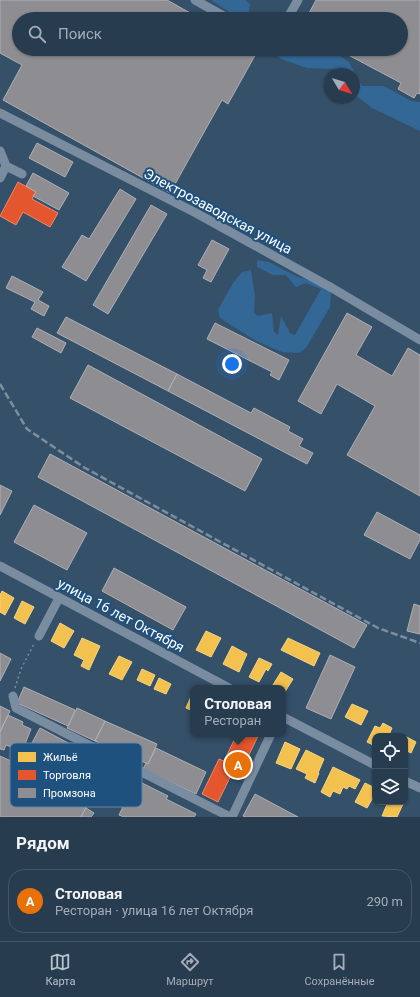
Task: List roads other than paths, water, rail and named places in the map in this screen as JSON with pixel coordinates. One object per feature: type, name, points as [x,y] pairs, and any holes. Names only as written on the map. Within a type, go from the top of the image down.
[{"type":"street","points":[[195,0],[216,12]]},
{"type":"street","points":[[291,12],[298,0]]},
{"type":"street","name":"Электрозаводская улица","points":[[0,113],[196,213],[332,288],[420,340]]},
{"type":"street","points":[[0,151],[6,166],[22,174]]},
{"type":"street","points":[[0,178],[6,166]]},
{"type":"street","name":"улица 16 лет Октября","points":[[0,566],[223,685]]},
{"type":"street","points":[[39,636],[59,598]]},
{"type":"street","points":[[12,696],[16,708],[85,743]]},
{"type":"street","points":[[286,719],[372,763]]},
{"type":"street","points":[[142,772],[231,817],[270,737]]},
{"type":"street","points":[[408,782],[420,788]]},
{"type":"railway","points":[[0,384],[27,429],[85,468],[378,628],[420,643]]},
{"type":"place","name":"Столовая","points":[[238,765]]}]
